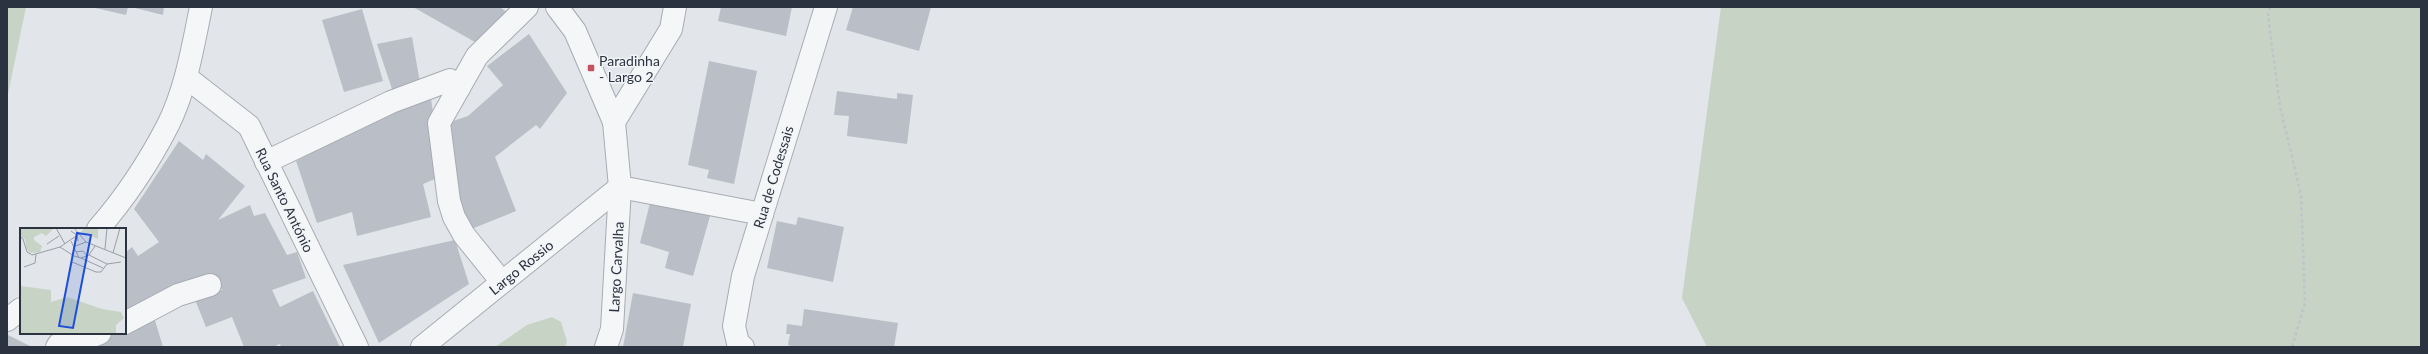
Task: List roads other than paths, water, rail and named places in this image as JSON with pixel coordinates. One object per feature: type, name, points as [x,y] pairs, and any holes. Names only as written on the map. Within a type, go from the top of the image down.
[{"type":"street","points":[[99,228],[120,203],[169,124],[186,77],[202,7]]},
{"type":"street","points":[[502,282],[464,235],[454,218],[449,201],[439,123],[478,56],[527,7]]},
{"type":"street","name":"Largo Carvalha","points":[[556,7],[575,31],[614,122],[620,187],[612,329],[606,347]]},
{"type":"street","points":[[614,122],[670,29],[675,7]]},
{"type":"street","name":"Rua de Codessais","points":[[743,347],[738,343],[734,326],[743,276],[826,7]]},
{"type":"street","name":"Rua Santo António","points":[[186,77],[249,126],[357,347]]},
{"type":"street","points":[[266,162],[391,102],[450,80],[459,88]]},
{"type":"street","points":[[620,187],[762,214]]},
{"type":"street","name":"Largo Rossio","points":[[422,347],[620,187]]},
{"type":"street","points":[[126,322],[178,295],[210,286]]},
{"type":"street","points":[[7,320],[20,310]]},
{"type":"street","points":[[57,343],[78,342],[98,334]]},
{"type":"place","name":"Paradinha - Largo 2","points":[[591,68]]}]
